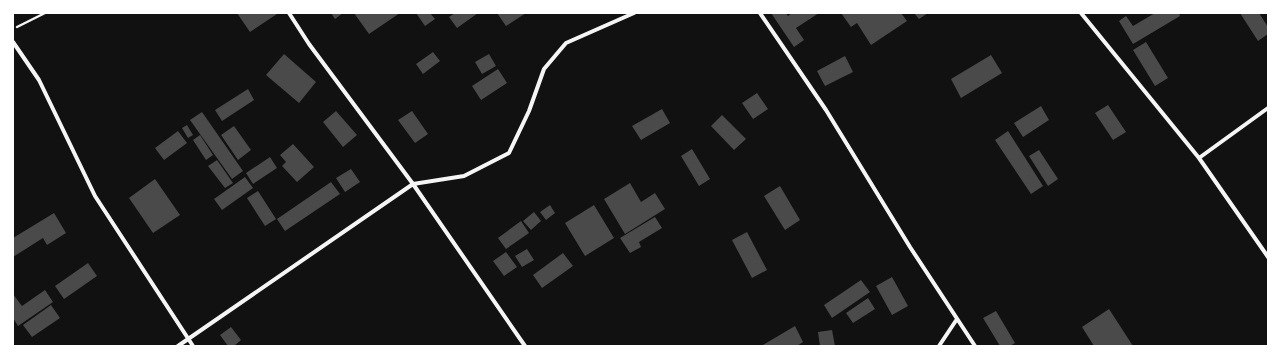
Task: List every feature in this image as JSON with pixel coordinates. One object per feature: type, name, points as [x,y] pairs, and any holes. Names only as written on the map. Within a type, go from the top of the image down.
[{"type":"street","points":[[288,13],[309,44],[413,184],[525,346]]},
{"type":"street","points":[[178,346],[413,184],[464,176],[509,154],[529,111],[544,69],[566,43],[634,13]]},
{"type":"street","points":[[760,13],[826,110],[910,247],[975,346]]},
{"type":"street","points":[[1081,13],[1199,158],[1268,258]]},
{"type":"street","points":[[13,42],[39,80],[95,196],[194,346]]},
{"type":"street","points":[[1199,158],[1268,108]]},
{"type":"street","points":[[940,346],[957,319]]},
{"type":"path","points":[[13,30],[45,13]]},
{"type":"building","points":[[237,13],[276,13],[277,14],[250,32]]},
{"type":"building","points":[[331,13],[343,13],[335,19]]},
{"type":"building","points":[[354,13],[400,13],[369,34]]},
{"type":"building","points":[[416,13],[430,13],[435,19],[425,26]]},
{"type":"building","points":[[455,13],[478,13],[457,28],[449,17]]},
{"type":"building","points":[[497,13],[526,13],[506,26]]},
{"type":"building","points":[[771,13],[786,13],[788,16],[792,13],[819,13],[796,28],[804,40],[794,47]]},
{"type":"building","points":[[841,13],[901,13],[907,21],[871,45],[857,23],[851,27]]},
{"type":"building","points":[[914,13],[928,13],[919,19]]},
{"type":"building","points":[[1155,13],[1179,13],[1180,16],[1133,44],[1119,21],[1126,16],[1133,26]]},
{"type":"building","points":[[1240,13],[1259,13],[1268,27],[1268,34],[1258,41]]},
{"type":"building","points":[[1146,42],[1168,78],[1155,86],[1133,50]]},
{"type":"building","points":[[433,52],[440,61],[423,74],[416,64]]},
{"type":"building","points":[[284,54],[316,82],[299,103],[266,75]]},
{"type":"building","points":[[489,54],[496,66],[482,74],[475,62]]},
{"type":"building","points":[[991,55],[1002,73],[961,98],[951,79]]},
{"type":"building","points":[[845,56],[853,72],[825,86],[817,71]]},
{"type":"building","points":[[498,69],[507,83],[481,100],[472,86]]},
{"type":"building","points":[[248,89],[254,100],[222,121],[215,110]]},
{"type":"building","points":[[757,93],[768,109],[753,119],[742,103]]},
{"type":"building","points":[[1108,105],[1126,132],[1113,140],[1095,113]]},
{"type":"building","points":[[1041,106],[1049,120],[1023,137],[1014,123]]},
{"type":"building","points":[[662,109],[670,123],[641,140],[632,126]]},
{"type":"building","points":[[336,111],[357,135],[343,147],[323,122]]},
{"type":"building","points":[[412,111],[428,134],[415,143],[398,120]]},
{"type":"building","points":[[202,112],[243,171],[232,179],[190,120]]},
{"type":"building","points":[[722,115],[746,139],[734,150],[711,126]]},
{"type":"building","points":[[187,125],[193,135],[188,138],[182,128]]},
{"type":"building","points":[[234,126],[251,150],[238,160],[221,135]]},
{"type":"building","points":[[178,131],[187,143],[164,160],[155,148]]},
{"type":"building","points":[[1008,131],[1043,186],[1031,194],[995,140]]},
{"type":"building","points":[[200,135],[213,155],[206,160],[193,140]]},
{"type":"building","points":[[293,144],[314,167],[297,182],[282,166],[286,162],[280,155]]},
{"type":"building","points":[[692,149],[710,179],[699,186],[681,156]]},
{"type":"building","points":[[1039,150],[1058,179],[1048,186],[1029,156]]},
{"type":"building","points":[[270,157],[277,168],[253,184],[246,173]]},
{"type":"building","points":[[217,160],[233,183],[225,188],[208,166]]},
{"type":"building","points":[[351,169],[360,182],[345,192],[336,178]]},
{"type":"building","points":[[245,177],[253,188],[222,210],[214,199]]},
{"type":"building","points":[[155,179],[180,215],[153,233],[129,198]]},
{"type":"building","points":[[331,182],[340,194],[285,231],[277,219]]},
{"type":"building","points":[[630,183],[641,202],[655,193],[665,209],[625,234],[604,199]]},
{"type":"building","points":[[780,186],[800,220],[785,230],[764,196]]},
{"type":"building","points":[[258,191],[276,219],[265,226],[247,198]]},
{"type":"building","points":[[550,205],[555,213],[546,220],[540,212]]},
{"type":"building","points":[[594,205],[614,238],[585,256],[565,223]]},
{"type":"building","points":[[534,212],[541,221],[531,230],[523,221]]},
{"type":"building","points":[[54,213],[66,233],[47,245],[43,238],[13,257],[13,238]]},
{"type":"building","points":[[655,217],[662,228],[639,242],[641,247],[630,253],[620,238]]},
{"type":"building","points":[[521,221],[529,233],[506,249],[498,238]]},
{"type":"building","points":[[747,232],[767,270],[752,278],[732,240]]},
{"type":"building","points":[[527,249],[534,260],[522,267],[515,256]]},
{"type":"building","points":[[506,252],[517,267],[504,276],[493,261]]},
{"type":"building","points":[[563,253],[573,266],[542,288],[533,275]]},
{"type":"building","points":[[88,263],[97,276],[64,299],[55,286]]},
{"type":"building","points":[[892,277],[908,306],[892,315],[876,286]]},
{"type":"building","points":[[861,280],[870,292],[832,318],[824,305]]},
{"type":"building","points":[[45,290],[53,302],[18,326],[13,318],[13,294],[22,306]]},
{"type":"building","points":[[868,298],[875,309],[853,323],[846,313]]},
{"type":"building","points":[[51,305],[60,318],[32,337],[23,325]]},
{"type":"building","points":[[1109,309],[1133,346],[1094,346],[1082,327]]},
{"type":"building","points":[[996,311],[1015,343],[1010,346],[1000,346],[983,318]]},
{"type":"building","points":[[795,326],[803,342],[797,346],[761,346]]},
{"type":"building","points":[[231,327],[241,340],[234,346],[228,346],[220,335]]},
{"type":"building","points":[[832,330],[835,346],[820,346],[818,332]]}]
